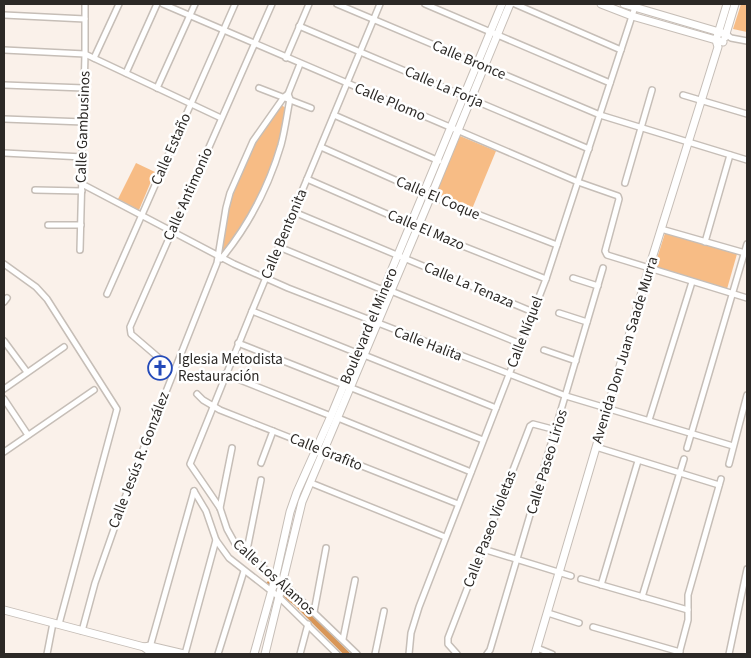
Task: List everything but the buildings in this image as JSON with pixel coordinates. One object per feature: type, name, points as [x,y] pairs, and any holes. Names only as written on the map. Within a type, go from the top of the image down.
[{"type":"street","name":"Calle Gambusinos","points":[[80,250],[85,4]]},
{"type":"street","points":[[94,58],[119,4]]},
{"type":"street","points":[[126,73],[157,4]]},
{"type":"street","name":"Calle Plomo","points":[[163,4],[578,182],[619,196],[605,251],[606,255],[649,268]]},
{"type":"street","points":[[157,88],[195,4]]},
{"type":"street","name":"Calle Estaño","points":[[107,294],[234,4]]},
{"type":"street","name":"Calle Antimonio","points":[[173,370],[131,334],[129,329],[272,4]]},
{"type":"street","points":[[286,58],[309,4]]},
{"type":"street","name":"Calle Bronce","points":[[337,4],[600,115],[747,160]]},
{"type":"street","name":"Calle Bentonita","points":[[190,464],[238,343],[380,4]]},
{"type":"street","points":[[425,4],[610,83]]},
{"type":"street","name":"Boulevard el Minero","points":[[495,34],[502,4]]},
{"type":"street","name":"Boulevard el Minero","points":[[415,226],[424,193],[441,161],[495,34],[510,4]]},
{"type":"street","points":[[514,4],[621,50]]},
{"type":"street","points":[[601,4],[632,16],[719,43],[725,35]]},
{"type":"street","points":[[624,4],[747,41]]},
{"type":"street","name":"Avenida Don Juan Saade Murra","points":[[725,35],[727,4]]},
{"type":"street","name":"Avenida Don Juan Saade Murra","points":[[536,651],[687,142],[719,43],[725,35],[736,4]]},
{"type":"street","name":"Calle Níquel","points":[[409,654],[413,624],[546,279],[635,7]]},
{"type":"street","points":[[4,15],[85,19]]},
{"type":"street","name":"Calle La Forja","points":[[299,26],[589,148]]},
{"type":"street","points":[[4,50],[85,54],[221,118]]},
{"type":"street","name":"Calle Jesús R. González","points":[[82,631],[112,532],[173,370],[217,263],[255,209],[280,149],[287,97],[300,64]]},
{"type":"street","points":[[4,85],[84,88]]},
{"type":"street","points":[[259,88],[287,97],[311,108]]},
{"type":"street","points":[[624,183],[652,90]]},
{"type":"street","points":[[682,95],[747,114]]},
{"type":"street","name":"Calle Jesús R. González","points":[[220,257],[230,193],[253,141],[287,97]]},
{"type":"street","points":[[334,115],[441,161]]},
{"type":"street","points":[[4,119],[84,122]]},
{"type":"street","name":"Calle El Coque","points":[[321,147],[424,193],[557,245]]},
{"type":"street","points":[[4,153],[83,157]]},
{"type":"street","points":[[705,242],[730,155]]},
{"type":"street","name":"Boulevard el Minero","points":[[254,654],[294,501],[321,450],[401,257],[415,226],[432,196],[441,161]]},
{"type":"street","name":"Calle El Mazo","points":[[307,179],[415,226],[546,279]]},
{"type":"street","name":"Calle Halita","points":[[82,184],[265,279],[566,396],[733,446]]},
{"type":"street","points":[[35,190],[82,192]]},
{"type":"street","name":"Calle La Tenaza","points":[[294,212],[533,312]]},
{"type":"street","points":[[48,225],[81,226]]},
{"type":"street","points":[[661,229],[745,252]]},
{"type":"street","points":[[687,448],[747,244]]},
{"type":"street","points":[[279,247],[521,344]]},
{"type":"street","points":[[4,264],[48,298],[117,409],[47,654]]},
{"type":"street","name":"Calle Paseo Lirios","points":[[487,654],[490,650],[518,560],[603,268]]},
{"type":"street","points":[[649,268],[747,298]]},
{"type":"street","points":[[573,278],[598,286]]},
{"type":"street","points":[[649,420],[692,282]]},
{"type":"street","points":[[252,311],[496,408]]},
{"type":"street","points":[[559,313],[587,322]]},
{"type":"street","points":[[4,341],[27,372]]},
{"type":"street","points":[[238,343],[484,440]]},
{"type":"street","points":[[4,389],[64,347]]},
{"type":"street","points":[[544,350],[576,361]]},
{"type":"street","points":[[226,374],[471,472]]},
{"type":"street","points":[[4,452],[94,390]]},
{"type":"street","name":"Calle Grafito","points":[[197,394],[213,406],[458,504]]},
{"type":"street","points":[[729,464],[746,406],[747,395]]},
{"type":"street","points":[[4,399],[28,435]]},
{"type":"street","name":"Calle Paseo Violetas","points":[[457,654],[448,644],[448,638],[530,426],[533,424],[556,430]]},
{"type":"street","points":[[261,463],[273,431]]},
{"type":"street","points":[[596,447],[719,485]]},
{"type":"street","points":[[220,508],[232,448]]},
{"type":"street","name":"Boulevard el Minero","points":[[265,654],[298,514],[311,484],[321,450]]},
{"type":"street","points":[[642,597],[684,458]]},
{"type":"street","points":[[601,585],[638,461]]},
{"type":"street","name":"Calle Los Álamos","points":[[190,464],[220,508],[231,540],[273,586],[281,591],[308,624],[336,653]]},
{"type":"street","points":[[593,627],[679,653],[688,620],[688,595],[721,479]]},
{"type":"street","points":[[246,555],[261,480]]},
{"type":"street","points":[[311,484],[445,537]]},
{"type":"street","name":"Calle Los Álamos","points":[[148,650],[194,491],[204,505],[216,540],[229,558],[244,571],[273,586],[314,612],[357,654]]},
{"type":"street","points":[[148,650],[184,654],[216,540]]},
{"type":"street","points":[[314,612],[326,548]]},
{"type":"street","points":[[483,549],[571,576]]},
{"type":"street","points":[[729,654],[747,569]]},
{"type":"street","points":[[218,654],[244,571]]},
{"type":"street","points":[[581,579],[688,610]]},
{"type":"street","points":[[343,639],[355,580]]},
{"type":"street","points":[[4,610],[161,654]]},
{"type":"street","points":[[375,654],[384,611]]},
{"type":"street","points":[[548,613],[580,623]]},
{"type":"street","points":[[300,654],[308,624]]},
{"type":"street","points":[[536,651],[552,654]]},
{"type":"shaded area","points":[[741,4],[747,4],[747,32],[733,29]]},
{"type":"shaded area","points":[[281,105],[286,108],[280,144],[251,216],[227,251],[221,251],[230,202],[256,139]]},
{"type":"shaded area","points":[[460,136],[496,151],[472,209],[435,195]]},
{"type":"shaded area","points":[[136,163],[155,172],[139,210],[118,199]]},
{"type":"shaded area","points":[[665,233],[737,254],[727,289],[654,268]]},
{"type":"waterway","points":[[269,584],[296,603],[347,654]]},
{"type":"place","name":"Iglesia Metodista Restauración","points":[[160,368]]}]
